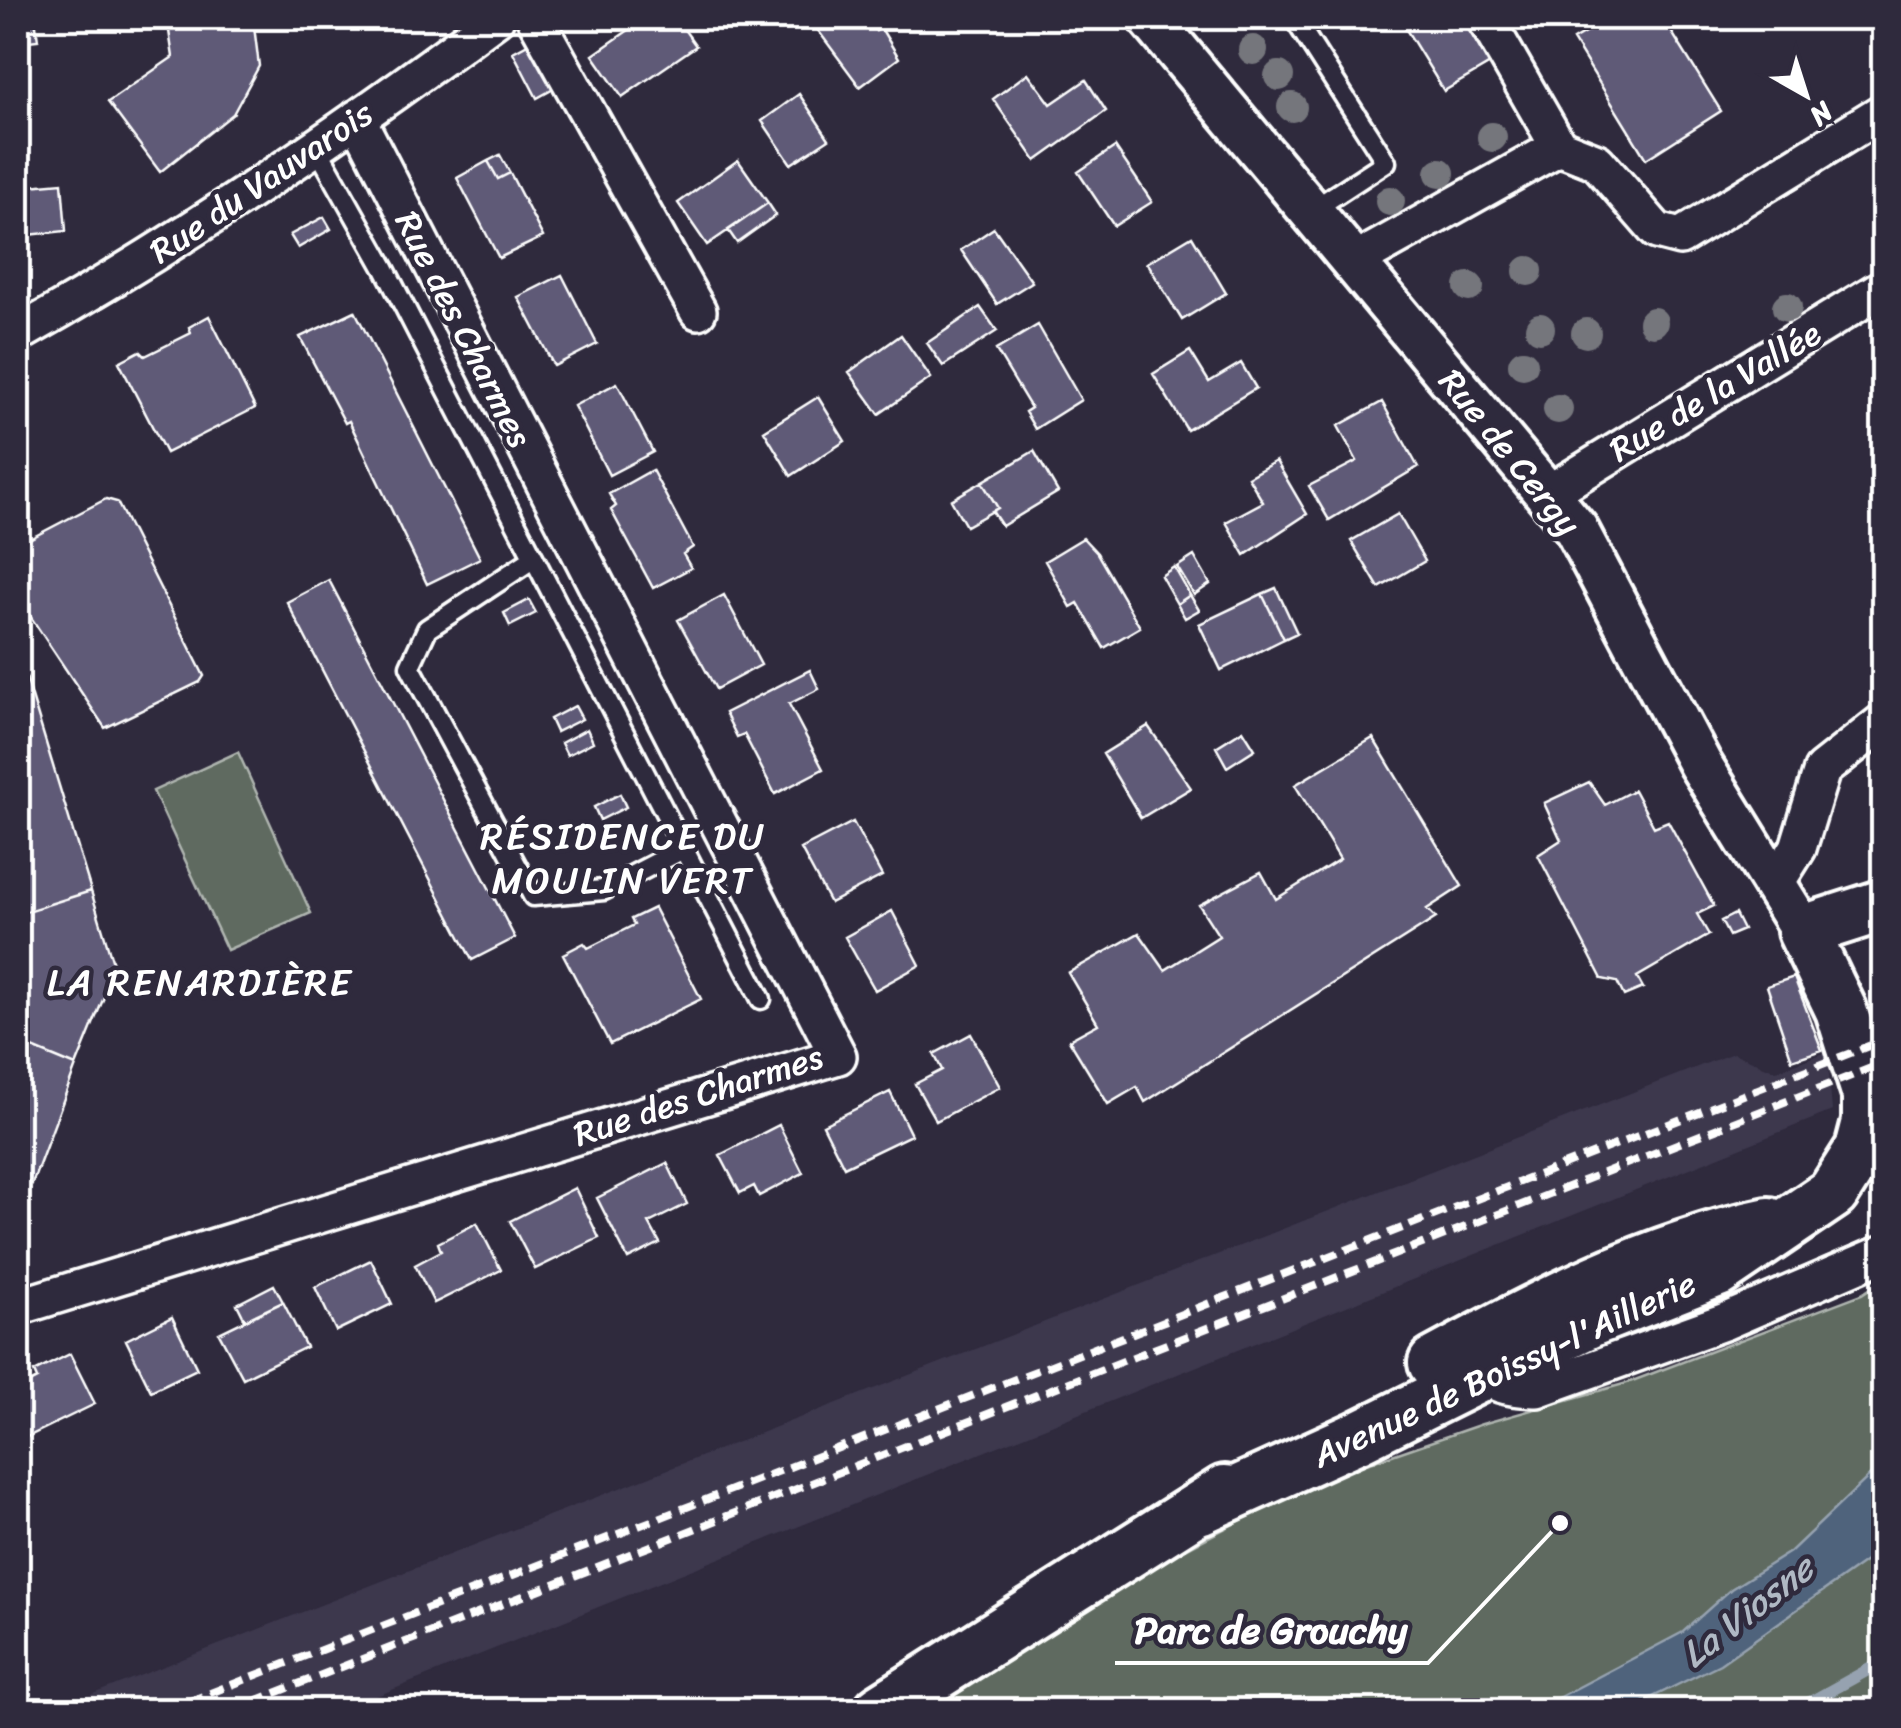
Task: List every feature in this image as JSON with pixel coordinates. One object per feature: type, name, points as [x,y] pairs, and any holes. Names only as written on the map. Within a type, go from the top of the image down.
[{"type":"main road","points":[[1804,931],[1884,905]]},
{"type":"main road","name":"Avenue de Boissy-l'Aillerie","points":[[880,1710],[1199,1509],[1483,1356],[1590,1322],[1718,1271],[1803,1216],[1849,1173],[1868,1122],[1862,1071],[1841,1010],[1804,931]]},
{"type":"main road","name":"Avenue de Boissy-l'Aillerie","points":[[1483,1356],[1533,1308],[1716,1234],[1803,1216]]},
{"type":"street","name":"Rue du Vauvarois","points":[[18,334],[121,275],[317,148],[496,18]]},
{"type":"street","points":[[534,18],[698,311]]},
{"type":"street","name":"Rue de Cergy","points":[[1150,18],[1576,530],[1700,764],[1804,931]]},
{"type":"street","points":[[1485,18],[1559,146],[1597,162],[1657,231],[1680,236],[1884,112]]},
{"type":"street","name":"Rue des Charmes","points":[[18,1307],[838,1056],[358,118]]},
{"type":"street","points":[[1356,266],[1373,252],[1559,146]]},
{"type":"street","name":"Rue de la Vallée","points":[[1546,494],[1884,288]]},
{"type":"street","points":[[1776,883],[1798,848],[1822,770],[1884,720]]},
{"type":"street","points":[[1483,1356],[1504,1388],[1537,1389],[1726,1321],[1884,1253]]},
{"type":"street","points":[[1533,1308],[1590,1322],[1632,1354]]},
{"type":"lane","points":[[1294,18],[1386,162],[1310,212]]},
{"type":"lane","points":[[317,148],[761,999]]},
{"type":"lane","points":[[534,558],[428,629],[410,666],[534,896],[604,890],[684,848]]},
{"type":"shaded area","points":[[1827,1052],[1832,1111],[342,1710],[52,1710],[1733,1053],[1776,1071]]},
{"type":"green space","points":[[238,752],[311,913],[227,950],[153,791]]},
{"type":"green space","points":[[1883,1280],[1883,1710],[926,1710],[1157,1564],[1314,1482],[1482,1424],[1627,1383],[1862,1294]]},
{"type":"water","name":"La Viosne","points":[[1883,1463],[1883,1549],[1720,1664],[1626,1710],[1535,1710],[1683,1632],[1731,1589],[1790,1552]]},
{"type":"building","points":[[18,18],[35,18],[38,40],[18,42]]},
{"type":"building","points":[[167,18],[253,18],[259,66],[233,114],[160,172],[108,102],[173,57]]},
{"type":"building","points":[[646,18],[676,18],[696,46],[622,97],[593,55]]},
{"type":"building","points":[[831,18],[866,18],[876,31],[881,28],[899,58],[860,87],[817,29]]},
{"type":"building","points":[[1399,18],[1461,18],[1490,64],[1444,91]]},
{"type":"building","points":[[1611,18],[1663,18],[1721,111],[1646,159],[1573,40]]},
{"type":"building","points":[[535,40],[559,86],[537,98],[513,52]]},
{"type":"building","points":[[1028,73],[1051,104],[1086,80],[1106,111],[1036,161],[993,99]]},
{"type":"building","points":[[799,94],[829,139],[791,164],[762,121]]},
{"type":"building","points":[[1115,147],[1152,202],[1114,226],[1078,172]]},
{"type":"building","points":[[500,155],[510,173],[498,179],[488,161]]},
{"type":"building","points":[[738,160],[768,203],[707,245],[678,203]]},
{"type":"building","points":[[488,161],[498,179],[510,173],[543,237],[499,258],[457,178]]},
{"type":"building","points":[[62,183],[66,231],[18,236],[18,187]]},
{"type":"building","points":[[768,203],[776,215],[737,243],[728,230]]},
{"type":"building","points":[[324,217],[331,229],[298,248],[290,235]]},
{"type":"building","points":[[994,228],[1032,282],[997,304],[961,250]]},
{"type":"building","points":[[1192,236],[1226,293],[1182,320],[1147,263]]},
{"type":"building","points":[[562,275],[597,344],[554,366],[518,297]]},
{"type":"building","points":[[980,307],[997,331],[943,366],[927,343]]},
{"type":"building","points":[[355,311],[480,558],[427,584],[349,421],[345,423],[300,337]]},
{"type":"building","points":[[209,316],[255,408],[166,453],[119,362],[140,351],[145,356],[191,333],[189,327]]},
{"type":"building","points":[[1038,325],[1081,400],[1035,429],[1025,412],[1031,408],[996,350]]},
{"type":"building","points":[[901,335],[931,378],[879,414],[849,372]]},
{"type":"building","points":[[1190,351],[1209,382],[1241,363],[1256,388],[1187,430],[1153,374]]},
{"type":"building","points":[[617,383],[653,452],[609,475],[574,406]]},
{"type":"building","points":[[818,397],[845,441],[791,476],[764,431]]},
{"type":"building","points":[[1382,402],[1418,467],[1329,520],[1309,486],[1357,461],[1338,426]]},
{"type":"building","points":[[1034,451],[1058,492],[1002,526],[992,511],[998,508],[982,482]]},
{"type":"building","points":[[1276,461],[1307,514],[1245,555],[1226,522],[1263,502],[1248,477]]},
{"type":"building","points":[[652,470],[693,547],[683,554],[691,568],[653,588],[611,510],[616,506],[609,494]]},
{"type":"building","points":[[982,482],[998,508],[966,526],[951,500]]},
{"type":"building","points":[[106,499],[117,502],[204,676],[200,682],[105,728],[18,598],[18,545]]},
{"type":"building","points":[[1398,514],[1425,561],[1379,588],[1351,541]]},
{"type":"building","points":[[1083,538],[1097,553],[1140,627],[1104,648],[1078,603],[1071,607],[1045,561]]},
{"type":"building","points":[[1194,556],[1210,584],[1194,595],[1177,567]]},
{"type":"building","points":[[1174,567],[1190,595],[1177,604],[1161,576]]},
{"type":"building","points":[[329,580],[515,938],[472,960],[287,602]]},
{"type":"building","points":[[1276,588],[1297,633],[1284,639],[1262,594]]},
{"type":"building","points":[[1262,594],[1284,639],[1221,670],[1199,624]]},
{"type":"building","points":[[724,595],[761,665],[716,689],[678,620]]},
{"type":"building","points":[[1190,595],[1199,610],[1185,618],[1177,604]]},
{"type":"building","points":[[529,600],[536,613],[510,626],[504,613]]},
{"type":"building","points":[[18,668],[26,677],[91,891],[18,914]]},
{"type":"building","points":[[810,670],[819,689],[789,704],[823,769],[775,794],[744,734],[737,737],[725,713]]},
{"type":"building","points":[[575,706],[582,719],[556,732],[550,719]]},
{"type":"building","points":[[1148,726],[1191,788],[1141,818],[1103,754]]},
{"type":"building","points":[[587,729],[593,742],[567,755],[561,743]]},
{"type":"building","points":[[1243,730],[1255,749],[1227,767],[1216,747]]},
{"type":"building","points":[[1373,738],[1462,886],[1427,909],[1436,918],[1145,1102],[1137,1087],[1108,1104],[1069,1040],[1098,1024],[1068,973],[1139,933],[1165,970],[1219,936],[1199,905],[1261,872],[1276,899],[1340,859],[1295,785]]},
{"type":"building","points":[[1589,782],[1605,805],[1634,790],[1654,827],[1668,821],[1714,906],[1697,914],[1709,935],[1637,977],[1643,988],[1624,996],[1617,982],[1602,979],[1538,855],[1561,840],[1544,803]]},
{"type":"building","points":[[620,794],[626,807],[600,820],[594,807]]},
{"type":"building","points":[[853,822],[882,876],[830,903],[801,849]]},
{"type":"building","points":[[91,891],[115,970],[76,1066],[18,1042],[18,914]]},
{"type":"building","points":[[654,908],[701,999],[610,1044],[563,954],[584,943],[588,948],[634,925],[631,919]]},
{"type":"building","points":[[892,911],[920,965],[875,990],[845,937]]},
{"type":"building","points":[[1735,914],[1743,930],[1729,936],[1721,921]]},
{"type":"building","points":[[1794,977],[1822,1050],[1792,1060],[1767,986]]},
{"type":"building","points":[[971,1034],[1000,1087],[936,1121],[915,1084],[942,1070],[934,1054]]},
{"type":"building","points":[[18,1042],[76,1066],[32,1184],[18,1178]]},
{"type":"building","points":[[890,1092],[911,1135],[844,1167],[823,1125]]},
{"type":"building","points":[[779,1125],[803,1173],[759,1196],[754,1186],[740,1193],[720,1155]]},
{"type":"building","points":[[667,1163],[687,1204],[649,1223],[660,1243],[628,1259],[597,1198]]},
{"type":"building","points":[[575,1188],[599,1238],[535,1269],[510,1221]]},
{"type":"building","points":[[477,1223],[501,1270],[434,1303],[415,1265],[441,1251],[438,1243]]},
{"type":"building","points":[[371,1260],[392,1304],[336,1331],[315,1287]]},
{"type":"building","points":[[274,1285],[283,1302],[245,1320],[237,1304]]},
{"type":"building","points":[[283,1302],[306,1347],[243,1378],[219,1333]]},
{"type":"building","points":[[172,1317],[197,1369],[151,1391],[126,1340]]},
{"type":"building","points":[[70,1354],[95,1404],[25,1438],[18,1422],[18,1389],[37,1379],[34,1372]]},
{"type":"waterway","points":[[1796,1710],[1884,1661]]},
{"type":"railway","points":[[167,1710],[1884,1040]]},
{"type":"railway","points":[[232,1710],[1884,1063]]},
{"type":"place","name":"Parc de Grouchy","points":[[1560,1523]]},
{"type":"district","name":"RÉSIDENCE DU MOULIN VERT","points":[[623,858]]},
{"type":"district","name":"LA RENARDIÈRE","points":[[200,982]]}]
